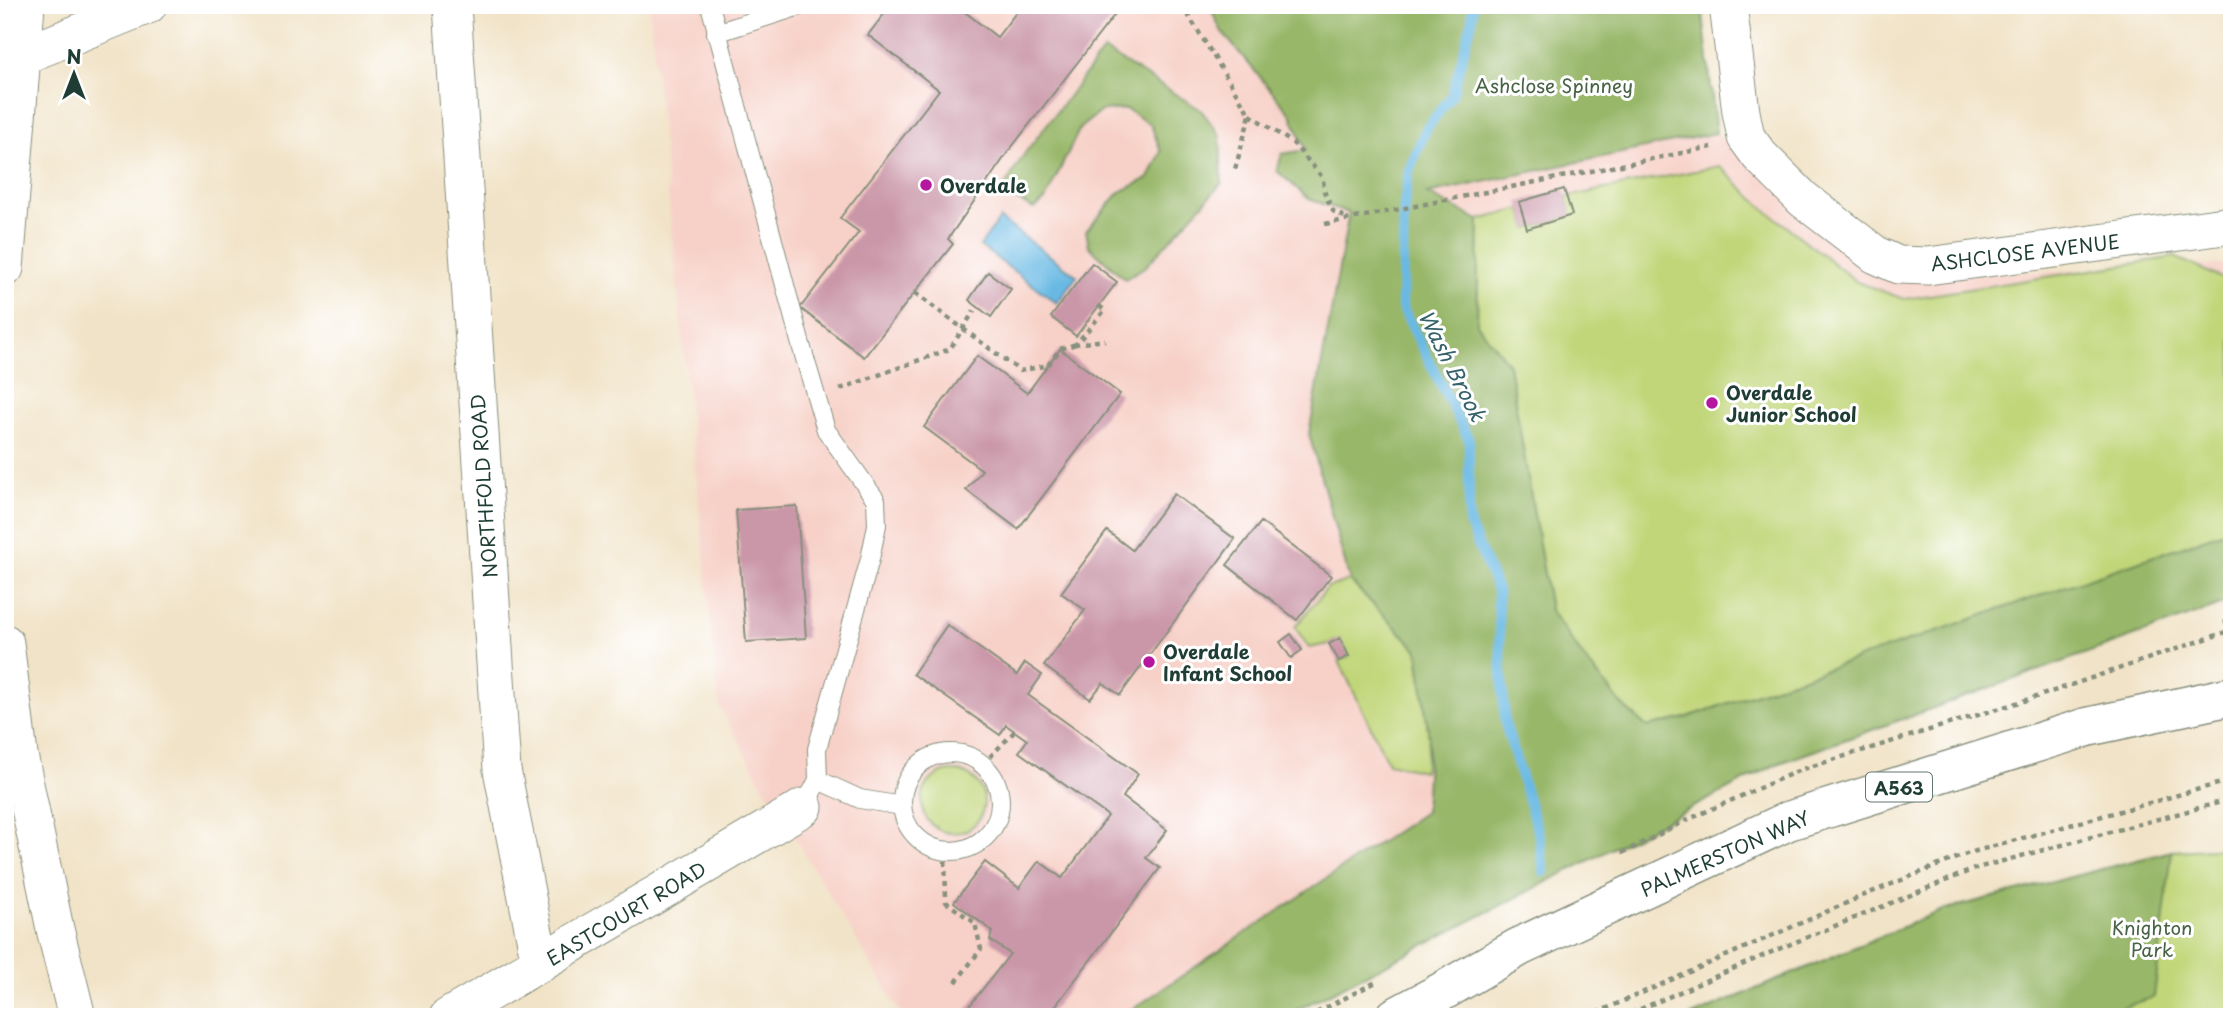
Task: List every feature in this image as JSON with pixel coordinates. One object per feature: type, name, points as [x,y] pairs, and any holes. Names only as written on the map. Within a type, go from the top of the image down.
[{"type":"highway","name":"PALMERSTON WAY","points":[[1395,1017],[1423,1006],[1535,940],[1788,821],[2087,727],[2232,695]]},
{"type":"street","points":[[5,268],[13,60],[26,5]]},
{"type":"street","points":[[13,60],[148,5]]},
{"type":"street","name":"NORTHFOLD ROAD","points":[[452,5],[502,770],[540,963]]},
{"type":"street","name":"ASHCLOSE AVENUE","points":[[1728,5],[1746,137],[1759,155],[1803,199],[1876,256],[1898,265],[1928,266],[2232,225]]},
{"type":"street","points":[[5,643],[19,755],[55,929],[77,1017]]},
{"type":"street","name":"EASTCOURT ROAD","points":[[448,1017],[540,963],[811,793]]},
{"type":"lane","points":[[710,5],[826,430],[876,500],[877,525],[817,749],[811,793],[902,806]]},
{"type":"lane","points":[[716,33],[803,5]]},
{"type":"lane","points":[[952,752],[969,755],[983,764],[994,776],[1000,790],[1001,806],[997,822],[988,835],[976,845],[945,851],[929,846],[915,836],[906,822],[902,806],[903,789],[921,762],[952,752]]},
{"type":"path","points":[[1182,5],[1250,115],[1293,143],[1323,178],[1324,191],[1334,211],[1349,219]]},
{"type":"path","points":[[1234,173],[1250,115]]},
{"type":"path","points":[[1325,224],[1720,145],[1746,137]]},
{"type":"path","points":[[915,293],[1020,371],[1048,365],[1060,349],[1105,340]]},
{"type":"path","points":[[1076,344],[1105,310],[1099,306]]},
{"type":"path","points":[[816,398],[950,349],[974,311]]},
{"type":"path","points":[[2232,615],[2225,618],[2232,650]]},
{"type":"path","points":[[983,764],[1015,731]]},
{"type":"path","points":[[1587,1017],[1867,894],[1969,853],[2232,779]]},
{"type":"path","points":[[1622,1017],[1977,868],[2232,799]]},
{"type":"path","points":[[945,851],[946,902],[975,923],[981,949],[953,986]]},
{"type":"path","points":[[2230,1017],[2232,1005]]},
{"type":"shaded area","name":"Overdale Junior School","points":[[649,5],[1375,5],[1426,194],[1716,133],[1887,278],[2232,264],[2232,600],[1673,786],[1227,1017],[903,1017],[764,787],[719,705]]},
{"type":"green space","name":"Ashclose Spinney","points":[[1209,5],[1702,5],[1716,133],[1427,194],[1479,220],[1477,324],[1509,365],[1550,610],[1586,661],[1623,706],[1647,727],[1682,719],[2224,532],[2232,523],[2232,601],[1777,764],[1283,1017],[1121,1017],[1425,812],[1429,738],[1418,650],[1350,581],[1309,434],[1349,213],[1309,199],[1277,171],[1282,154],[1306,150],[1291,114],[1222,32]]},
{"type":"green space","points":[[1104,50],[1201,110],[1220,135],[1222,183],[1146,266],[1125,279],[1089,246],[1086,231],[1120,192],[1149,178],[1161,152],[1151,125],[1126,109],[1101,111],[1080,128],[1045,200],[1034,209],[1001,192],[1025,153]]},
{"type":"green space","points":[[1719,166],[1766,210],[1857,282],[1904,299],[2175,257],[2232,283],[2232,523],[2224,532],[1682,719],[1647,727],[1623,706],[1586,661],[1550,610],[1509,365],[1477,324],[1479,220],[1521,209],[1528,229],[1571,215],[1566,197]]},
{"type":"green space","points":[[1350,581],[1418,650],[1429,738],[1424,771],[1388,763],[1339,661],[1349,656],[1340,639],[1309,648],[1295,627],[1328,587]]},
{"type":"green space","points":[[947,771],[959,771],[975,780],[982,790],[982,814],[975,824],[959,833],[947,833],[936,828],[927,819],[922,808],[922,796],[927,785],[936,776]]},
{"type":"green space","name":"Knighton Park","points":[[2232,848],[2232,1017],[1690,1017],[1943,910],[2172,851]]},
{"type":"green space","name":"Knighton Park","points":[[2172,851],[2154,997],[2094,1017],[1690,1017],[1943,910]]},
{"type":"water","points":[[1000,219],[1077,276],[1057,303],[980,246]]},
{"type":"building","name":"Overdale","points":[[891,5],[956,5],[997,37],[1022,5],[1122,5],[1008,152],[948,239],[953,244],[864,357],[800,308],[859,232],[840,218],[939,90],[868,35]]},
{"type":"building","points":[[1564,189],[1572,215],[1527,229],[1519,202]]},
{"type":"building","points":[[1092,263],[1117,282],[1076,336],[1051,317]]},
{"type":"building","points":[[988,272],[1011,289],[991,317],[969,300]]},
{"type":"building","points":[[1060,349],[1120,394],[1018,529],[966,490],[982,470],[924,427],[977,356],[1027,393]]},
{"type":"building","points":[[1174,494],[1235,539],[1120,695],[1103,683],[1090,699],[1044,666],[1085,610],[1061,593],[1107,531],[1132,550]]},
{"type":"building","points":[[797,506],[806,638],[746,642],[736,510]]},
{"type":"building","points":[[1261,522],[1331,576],[1297,620],[1227,565]]},
{"type":"building","points":[[947,625],[1017,675],[1025,663],[1042,675],[1028,695],[1138,774],[1123,797],[1167,830],[1146,858],[1160,868],[1047,1017],[961,1017],[1010,954],[990,940],[992,931],[954,902],[985,862],[1019,888],[1039,861],[1062,878],[1108,816],[1019,752],[1027,740],[1006,725],[1000,735],[913,674]]},
{"type":"building","points":[[1291,634],[1302,650],[1291,658],[1280,642]]},
{"type":"building","points":[[1340,638],[1349,656],[1339,661],[1329,644]]},
{"type":"waterway","name":"Wash Brook","points":[[1473,5],[1472,21],[1452,95],[1426,129],[1409,170],[1404,205],[1402,307],[1469,440],[1469,523],[1497,590],[1505,723],[1539,836],[1544,872]]},
{"type":"place","name":"Overdale","points":[[926,185]]},
{"type":"place","name":"Overdale Junior School","points":[[1712,403]]},
{"type":"place","name":"Overdale Infant School","points":[[1149,662]]}]
